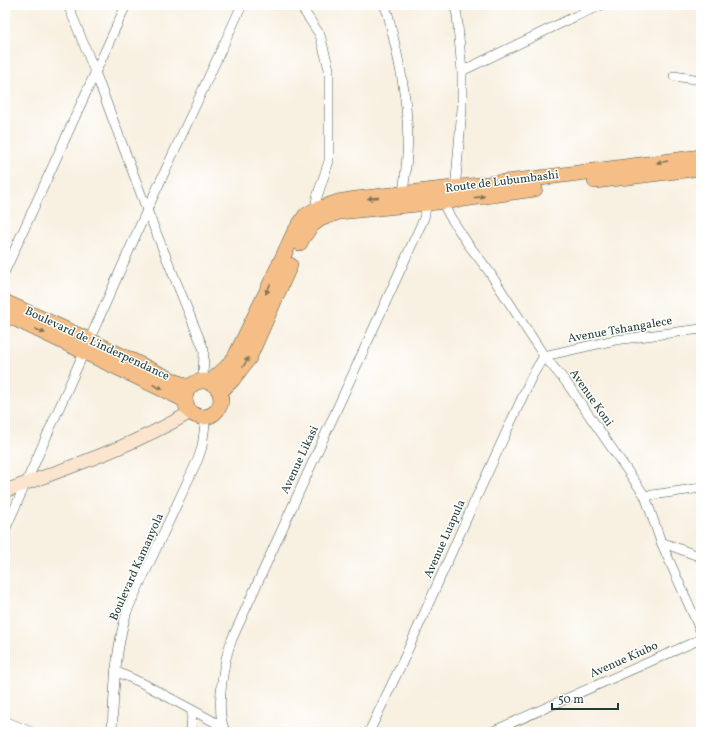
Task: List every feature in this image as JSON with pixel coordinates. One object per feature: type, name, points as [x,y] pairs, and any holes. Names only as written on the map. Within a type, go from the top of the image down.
[{"type":"highway","name":"Route de Lubumbashi","points":[[313,218],[339,212],[427,203],[449,195],[701,156]]},
{"type":"highway","name":"Route de Lubumbashi","points":[[313,218],[338,202],[403,194],[449,195],[701,168]]},
{"type":"highway","points":[[211,385],[221,404],[215,413],[206,417],[198,416],[189,400],[195,382],[211,385],[234,379],[249,358],[313,218]]},
{"type":"highway","name":"Boulevard de L'inderpendance","points":[[5,302],[189,400]]},
{"type":"highway","name":"Boulevard de L'inderpendance","points":[[5,314],[86,345]]},
{"type":"main road","points":[[5,491],[170,425],[189,400]]},
{"type":"street","points":[[68,5],[96,72],[147,210],[204,350],[211,385]]},
{"type":"street","points":[[5,271],[126,5]]},
{"type":"street","points":[[5,530],[86,345],[242,5]]},
{"type":"street","points":[[300,5],[320,36],[329,68],[329,161],[317,197],[313,218]]},
{"type":"street","points":[[384,5],[388,14],[402,78],[407,121],[407,160],[403,194]]},
{"type":"street","points":[[449,195],[462,109],[462,71],[457,15],[454,5]]},
{"type":"street","points":[[462,71],[602,5]]},
{"type":"street","points":[[674,76],[701,80]]},
{"type":"street","name":"Avenue Koni","points":[[449,195],[449,215],[468,244],[488,270],[544,356],[566,382],[645,496],[661,542],[701,632]]},
{"type":"street","name":"Avenue Likasi","points":[[224,729],[221,716],[222,677],[225,658],[232,639],[424,218],[427,203]]},
{"type":"street","name":"Avenue Tshangalece","points":[[544,356],[615,340],[701,329]]},
{"type":"street","name":"Avenue Luapula","points":[[370,732],[406,656],[532,376],[544,356]]},
{"type":"street","name":"Boulevard Kamanyola","points":[[112,732],[115,671],[119,641],[127,611],[198,459],[202,447],[206,417]]},
{"type":"street","points":[[645,496],[701,488]]},
{"type":"street","points":[[661,542],[701,557]]},
{"type":"street","name":"Avenue Kiubo","points":[[491,732],[701,639]]},
{"type":"street","points":[[115,671],[142,684],[224,729]]},
{"type":"street","points":[[191,732],[192,711]]},
{"type":"street","points":[[5,721],[31,732]]}]
